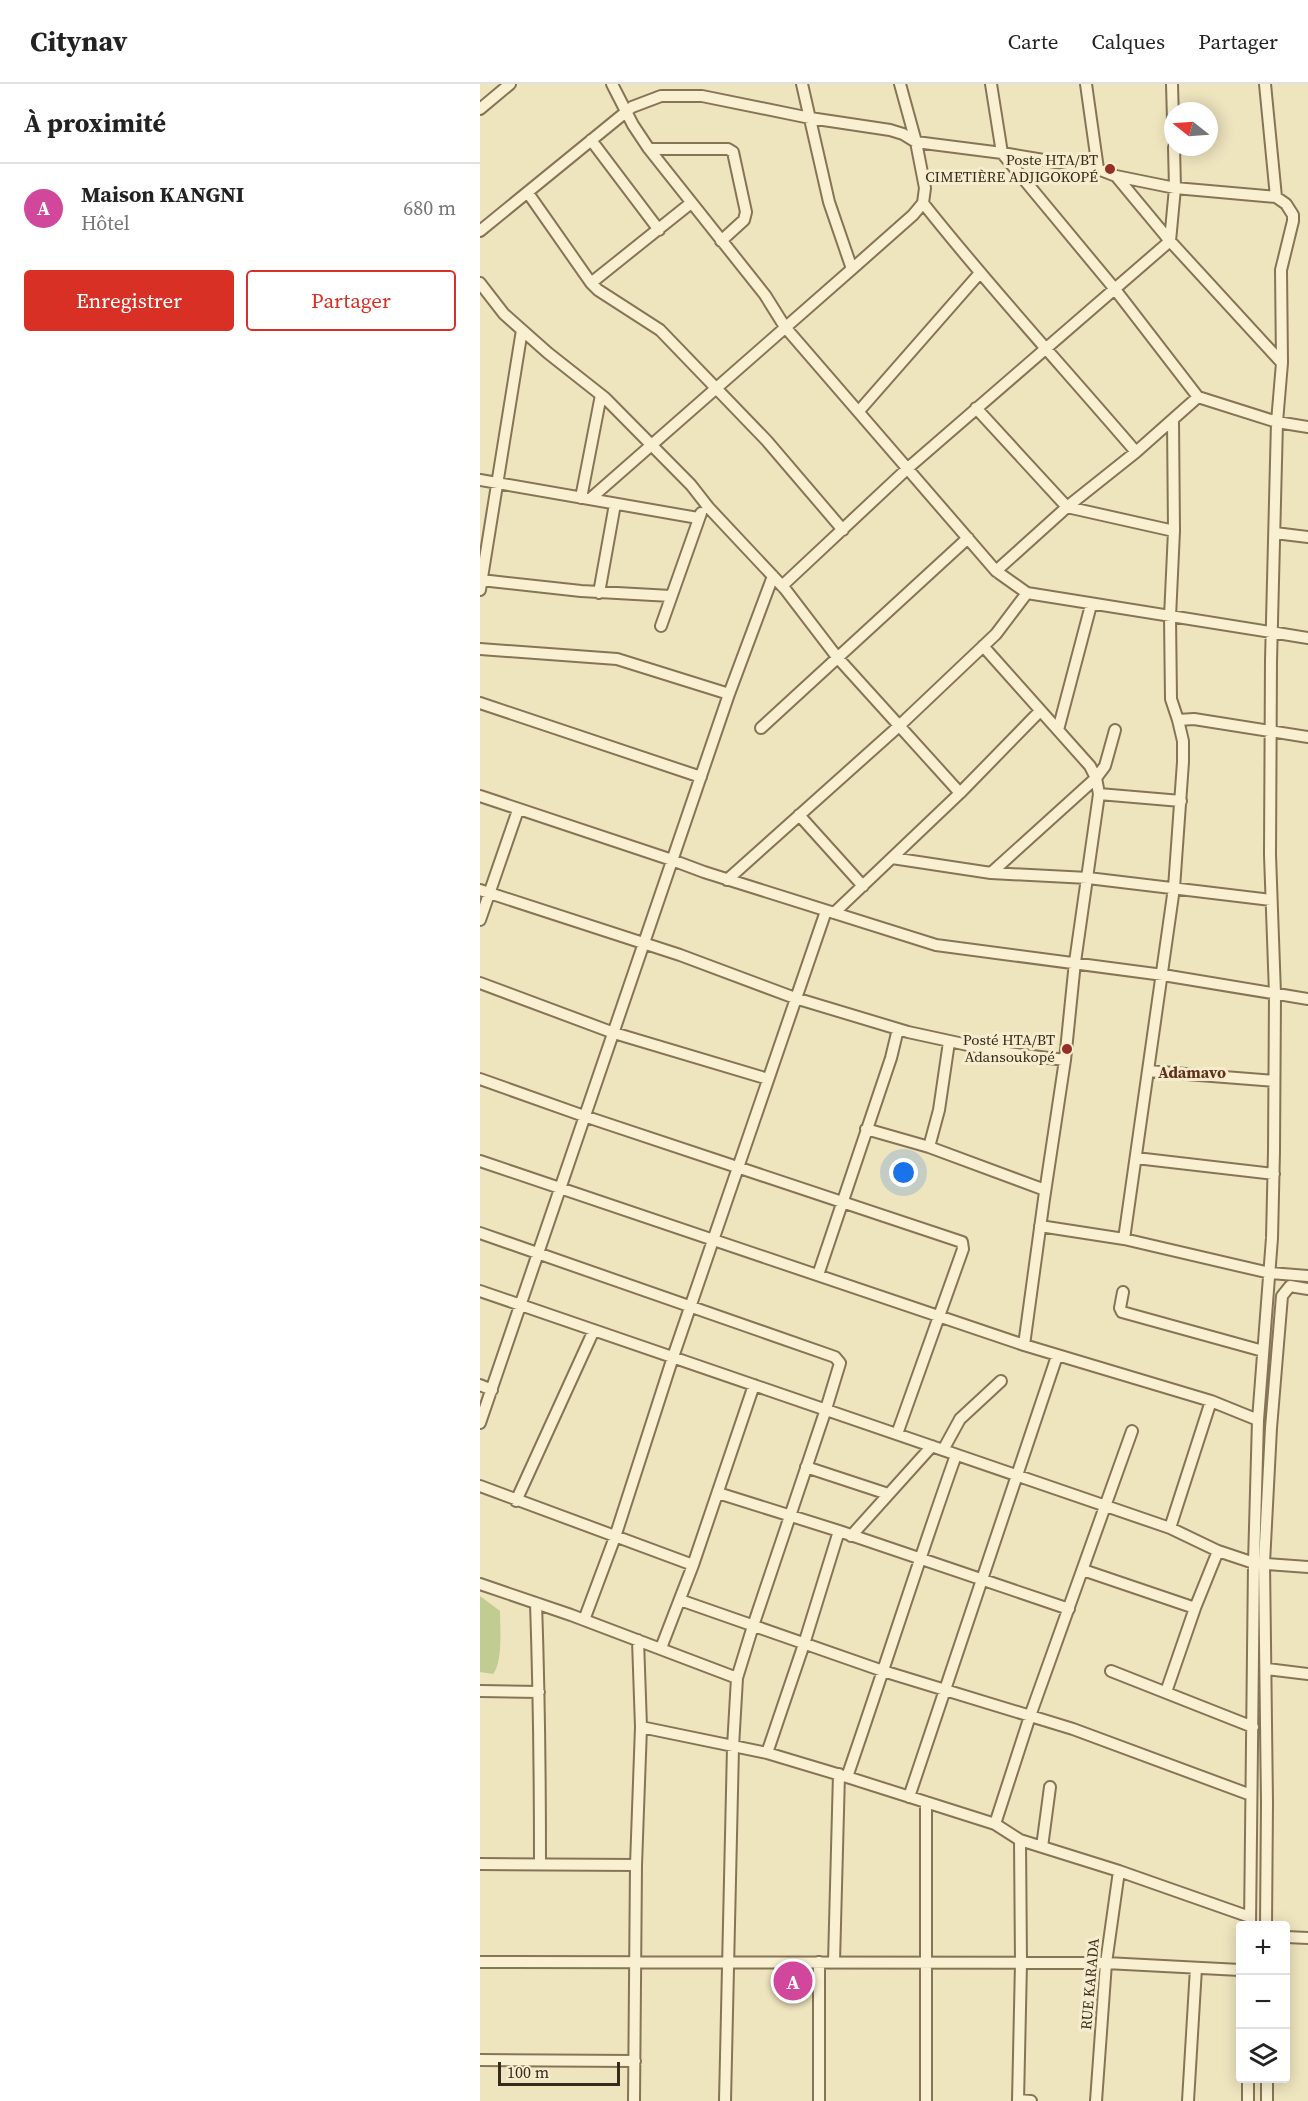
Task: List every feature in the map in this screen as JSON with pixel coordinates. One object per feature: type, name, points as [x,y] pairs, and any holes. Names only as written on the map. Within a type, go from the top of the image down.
[{"type":"street","points":[[480,109],[510,84]]},
{"type":"street","points":[[612,84],[648,149],[765,295],[785,327],[996,571],[1027,593],[1308,638]]},
{"type":"street","points":[[802,84],[829,202],[852,269]]},
{"type":"street","points":[[586,498],[651,445],[913,215],[923,203],[926,188],[900,84]]},
{"type":"street","points":[[991,84],[1002,153],[1114,288],[1198,397],[1277,422],[1308,427]]},
{"type":"street","points":[[1086,84],[1098,170]]},
{"type":"street","points":[[1172,84],[1172,102]]},
{"type":"street","points":[[1264,84],[1276,197]]},
{"type":"street","points":[[480,231],[632,107],[650,99],[681,96],[717,99],[810,118],[890,130],[903,134],[916,142],[1002,153],[1098,170],[1175,188],[1276,197],[1286,204],[1293,215],[1281,270],[1282,363],[1277,422],[1270,732],[1271,900],[1275,994],[1274,1174],[1270,1273],[1258,1420],[1259,1563],[1251,1796],[1250,1921]]},
{"type":"street","points":[[591,140],[658,230]]},
{"type":"street","points":[[648,149],[728,149],[733,152],[746,212],[744,220],[721,241]]},
{"type":"street","points":[[782,586],[908,468],[1170,242],[1175,188],[1174,156]]},
{"type":"street","points":[[1116,176],[1170,242],[1282,363]]},
{"type":"street","points":[[528,194],[591,283],[598,290],[660,330],[767,441],[843,530]]},
{"type":"street","points":[[591,283],[691,203]]},
{"type":"street","points":[[923,203],[979,274],[1136,452]]},
{"type":"street","points":[[859,411],[979,274]]},
{"type":"street","points":[[480,283],[504,314],[602,395],[706,503],[782,586],[837,657],[960,793]]},
{"type":"street","points":[[522,330],[481,578],[599,592],[671,596]]},
{"type":"street","points":[[586,498],[602,395]]},
{"type":"street","points":[[996,571],[1067,507],[1136,452],[1198,397]]},
{"type":"street","points":[[976,408],[1067,507],[1174,531]]},
{"type":"street","points":[[1124,1239],[1163,975],[1174,888],[1181,801],[1183,741],[1171,699],[1173,420]]},
{"type":"street","points":[[480,480],[698,518]]},
{"type":"street","points":[[661,626],[698,518],[706,503]]},
{"type":"street","points":[[599,592],[615,504]]},
{"type":"street","points":[[1275,533],[1308,537]]},
{"type":"street","points":[[761,728],[968,538]]},
{"type":"street","points":[[480,1423],[729,694],[773,576]]},
{"type":"street","points":[[727,880],[899,726],[996,634],[1027,593]]},
{"type":"street","points":[[1058,730],[1091,605]]},
{"type":"street","points":[[983,646],[1090,766],[1096,778],[1099,794],[1075,962],[1065,1060],[1024,1345]]},
{"type":"street","points":[[480,650],[617,659],[729,694]]},
{"type":"street","points":[[480,703],[701,777]]},
{"type":"street","points":[[584,1620],[615,1537],[673,1357],[795,998],[830,912],[863,886],[960,793],[1040,711]]},
{"type":"street","points":[[1178,720],[1194,719],[1308,737]]},
{"type":"street","points":[[991,873],[1096,778],[1105,766],[1115,730]]},
{"type":"street","points":[[1099,794],[1181,801]]},
{"type":"street","points":[[480,796],[727,880],[936,945],[1075,962],[1308,999]]},
{"type":"street","points":[[480,921],[485,892],[518,810]]},
{"type":"street","points":[[799,815],[863,886]]},
{"type":"street","points":[[892,858],[991,873],[1088,878],[1271,900]]},
{"type":"street","points":[[485,892],[644,944],[795,998],[898,1029],[1000,1052],[1065,1060]]},
{"type":"street","points":[[480,983],[614,1033],[768,1079]]},
{"type":"street","points":[[818,1275],[891,1058],[898,1029]]},
{"type":"street","points":[[929,1147],[939,1110],[949,1042]]},
{"type":"street","points":[[1148,1071],[1274,1081]]},
{"type":"street","points":[[480,1079],[962,1242],[963,1249],[940,1317],[897,1434]]},
{"type":"street","points":[[866,1129],[929,1147],[1045,1190]]},
{"type":"street","points":[[1136,1158],[1274,1174]]},
{"type":"street","points":[[480,1161],[1057,1356],[1211,1401],[1258,1420]]},
{"type":"street","points":[[1040,1226],[1124,1239],[1270,1273],[1308,1276]]},
{"type":"street","points":[[480,1233],[835,1357],[840,1367],[737,1678],[733,1746],[725,2101]]},
{"type":"street","points":[[1266,1921],[1267,1669],[1259,1563],[1282,1296],[1290,1286],[1308,1289]]},
{"type":"street","points":[[480,1291],[1170,1528],[1218,1551],[1259,1563],[1308,1567]]},
{"type":"street","points":[[1123,1292],[1120,1308],[1122,1312],[1263,1351]]},
{"type":"street","points":[[516,1501],[594,1330]]},
{"type":"street","points":[[909,1797],[1057,1356]]},
{"type":"street","points":[[851,1536],[888,1494],[938,1448],[960,1419],[1001,1381]]},
{"type":"street","points":[[480,1385],[492,1390]]},
{"type":"street","points":[[661,1648],[693,1564],[754,1385]]},
{"type":"street","points":[[1170,1528],[1211,1401]]},
{"type":"street","points":[[995,1824],[1030,1716],[1132,1431]]},
{"type":"street","points":[[834,1962],[843,1776],[884,1671],[919,1559],[956,1455]]},
{"type":"street","points":[[806,1467],[888,1494]]},
{"type":"street","points":[[480,1486],[693,1564]]},
{"type":"street","points":[[718,1493],[839,1531],[1069,1609]]},
{"type":"street","points":[[767,1753],[839,1531]]},
{"type":"street","points":[[1166,1692],[1195,1608],[1218,1551]]},
{"type":"street","points":[[1083,1570],[1195,1608]]},
{"type":"street","points":[[480,1584],[661,1648],[737,1678]]},
{"type":"street","points":[[680,1600],[884,1671],[1073,1729],[1251,1796]]},
{"type":"street","points":[[536,1603],[540,1864]]},
{"type":"street","points":[[634,2101],[636,1865],[641,1727],[638,1640]]},
{"type":"street","points":[[1267,1669],[1308,1674]]},
{"type":"street","points":[[1111,1671],[1253,1727]]},
{"type":"street","points":[[480,1691],[539,1692]]},
{"type":"street","points":[[641,1727],[767,1753],[995,1824],[1020,1839],[1119,1871],[1247,1921]]},
{"type":"street","points":[[1042,1847],[1050,1787]]},
{"type":"street","points":[[926,1802],[926,2101]]},
{"type":"street","points":[[1020,1839],[1021,1963],[1018,2100],[1031,2101]]},
{"type":"street","points":[[480,1864],[636,1865]]},
{"type":"street","name":"RUE KARADA","points":[[1096,2101],[1106,1963],[1119,1871]]},
{"type":"street","points":[[1290,1937],[1308,1938]]},
{"type":"street","points":[[480,1962],[1106,1963],[1236,1970]]},
{"type":"street","points":[[819,1962],[819,2101]]},
{"type":"street","points":[[1188,2101],[1196,1968]]},
{"type":"street","points":[[480,2060],[635,2061]]},
{"type":"street","points":[[1248,2083],[1248,2101]]},
{"type":"street","points":[[1267,2083],[1267,2101]]},
{"type":"green space","points":[[480,1596],[500,1611],[500,1653],[493,1674],[480,1672]]},
{"type":"place","name":"Poste HTA/BT CIMETIÈRE ADJIGOKOPÉ","points":[[1110,169]]},
{"type":"place","name":"Posté HTA/BT Adansoukopé","points":[[1067,1049]]},
{"type":"place","name":"Maison KANGNI","points":[[793,1981]]},
{"type":"district","name":"Adamavo","points":[[1192,1072]]}]
